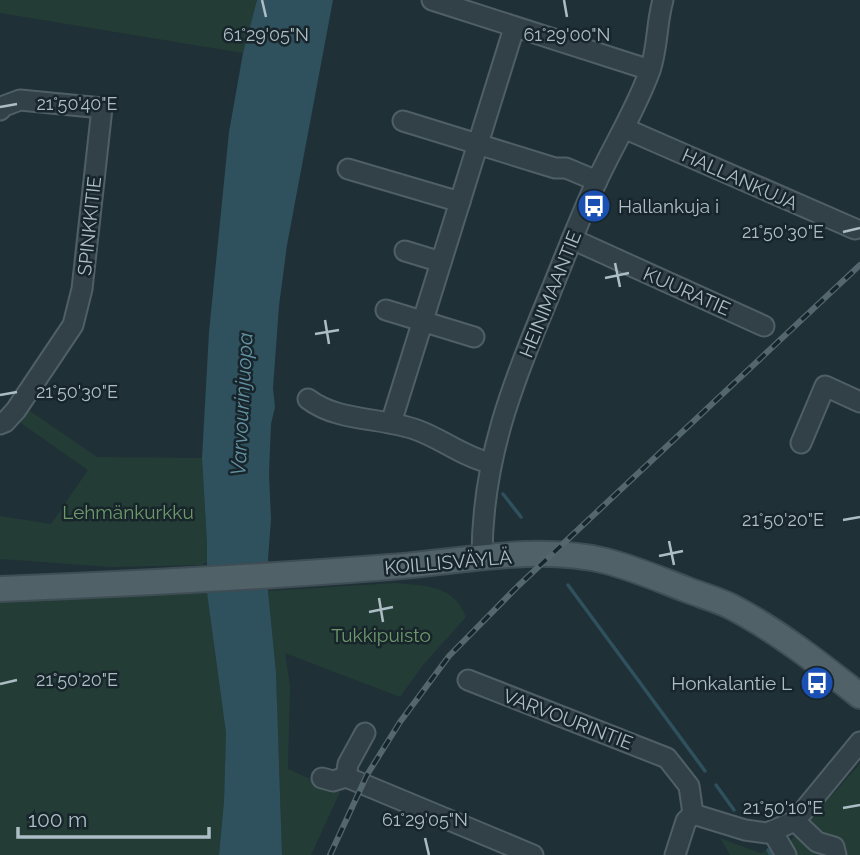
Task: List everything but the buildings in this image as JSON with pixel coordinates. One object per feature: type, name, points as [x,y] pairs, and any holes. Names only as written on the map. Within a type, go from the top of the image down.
[{"type":"main road","name":"KOILLISVÄYLÄ","points":[[0,589],[190,581],[421,565],[482,557],[552,554],[605,561],[730,606],[813,658],[860,696]]},
{"type":"street","points":[[432,0],[650,70]]},
{"type":"street","name":"HEINIMAANTIE","points":[[482,557],[482,526],[490,464],[497,435],[572,239],[597,181],[626,129],[650,70],[663,0]]},
{"type":"street","points":[[391,423],[514,28]]},
{"type":"street","name":"SPINKKITIE","points":[[0,110],[20,100],[102,108],[82,289],[73,325],[16,410],[0,424]]},
{"type":"street","points":[[403,121],[555,168],[566,169],[597,181]]},
{"type":"street","name":"HALLANKUJA","points":[[626,129],[855,229]]},
{"type":"street","points":[[348,169],[460,202]]},
{"type":"street","name":"KUURATIE","points":[[572,239],[764,326]]},
{"type":"street","points":[[405,251],[441,262]]},
{"type":"street","points":[[386,310],[474,337]]},
{"type":"street","points":[[801,443],[825,386],[860,402]]},
{"type":"street","points":[[308,399],[324,410],[391,423],[434,436],[478,461],[490,464]]},
{"type":"street","name":"VARVOURINTIE","points":[[468,680],[667,758],[689,786],[693,814]]},
{"type":"street","points":[[346,778],[348,764],[365,733]]},
{"type":"street","points":[[675,855],[686,821],[693,814],[745,830],[767,833],[795,821],[860,742]]},
{"type":"street","points":[[322,778],[333,781],[346,778],[533,855]]},
{"type":"street","points":[[795,821],[817,842],[834,847],[836,855]]},
{"type":"street","points":[[772,831],[786,855]]},
{"type":"green space","points":[[0,0],[257,0],[243,53],[0,13]]},
{"type":"green space","name":"Lehmänkurkku","points":[[27,409],[97,457],[202,458],[208,561],[202,565],[111,567],[0,559],[0,516],[51,524],[88,470],[18,421]]},
{"type":"green space","name":"Tukkipuisto","points":[[395,583],[427,586],[446,593],[454,598],[466,617],[423,665],[400,697],[285,653],[290,685],[288,769],[340,792],[311,855],[282,855],[276,672],[268,591]]},
{"type":"green space","points":[[207,593],[226,733],[219,855],[0,855],[0,601]]},
{"type":"green space","points":[[860,764],[860,855],[730,855],[720,838],[760,853],[790,841]]},
{"type":"water","name":"Varvourinjuopa","points":[[257,0],[333,0],[287,245],[273,388],[275,407],[271,424],[269,474],[271,519],[268,591],[276,672],[282,855],[219,855],[226,733],[207,593],[202,458],[209,332],[229,132],[243,53]]},
{"type":"waterway","points":[[503,494],[521,517]]},
{"type":"waterway","points":[[568,585],[705,771]]},
{"type":"waterway","points":[[716,785],[734,810]]},
{"type":"waterway","points":[[768,850],[771,855]]},
{"type":"railway","points":[[330,855],[367,775],[400,722],[449,656],[518,586],[860,265]]},
{"type":"place","name":"Hallankuja i","points":[[594,206]]},
{"type":"place","name":"Honkalantie L","points":[[817,683]]}]
